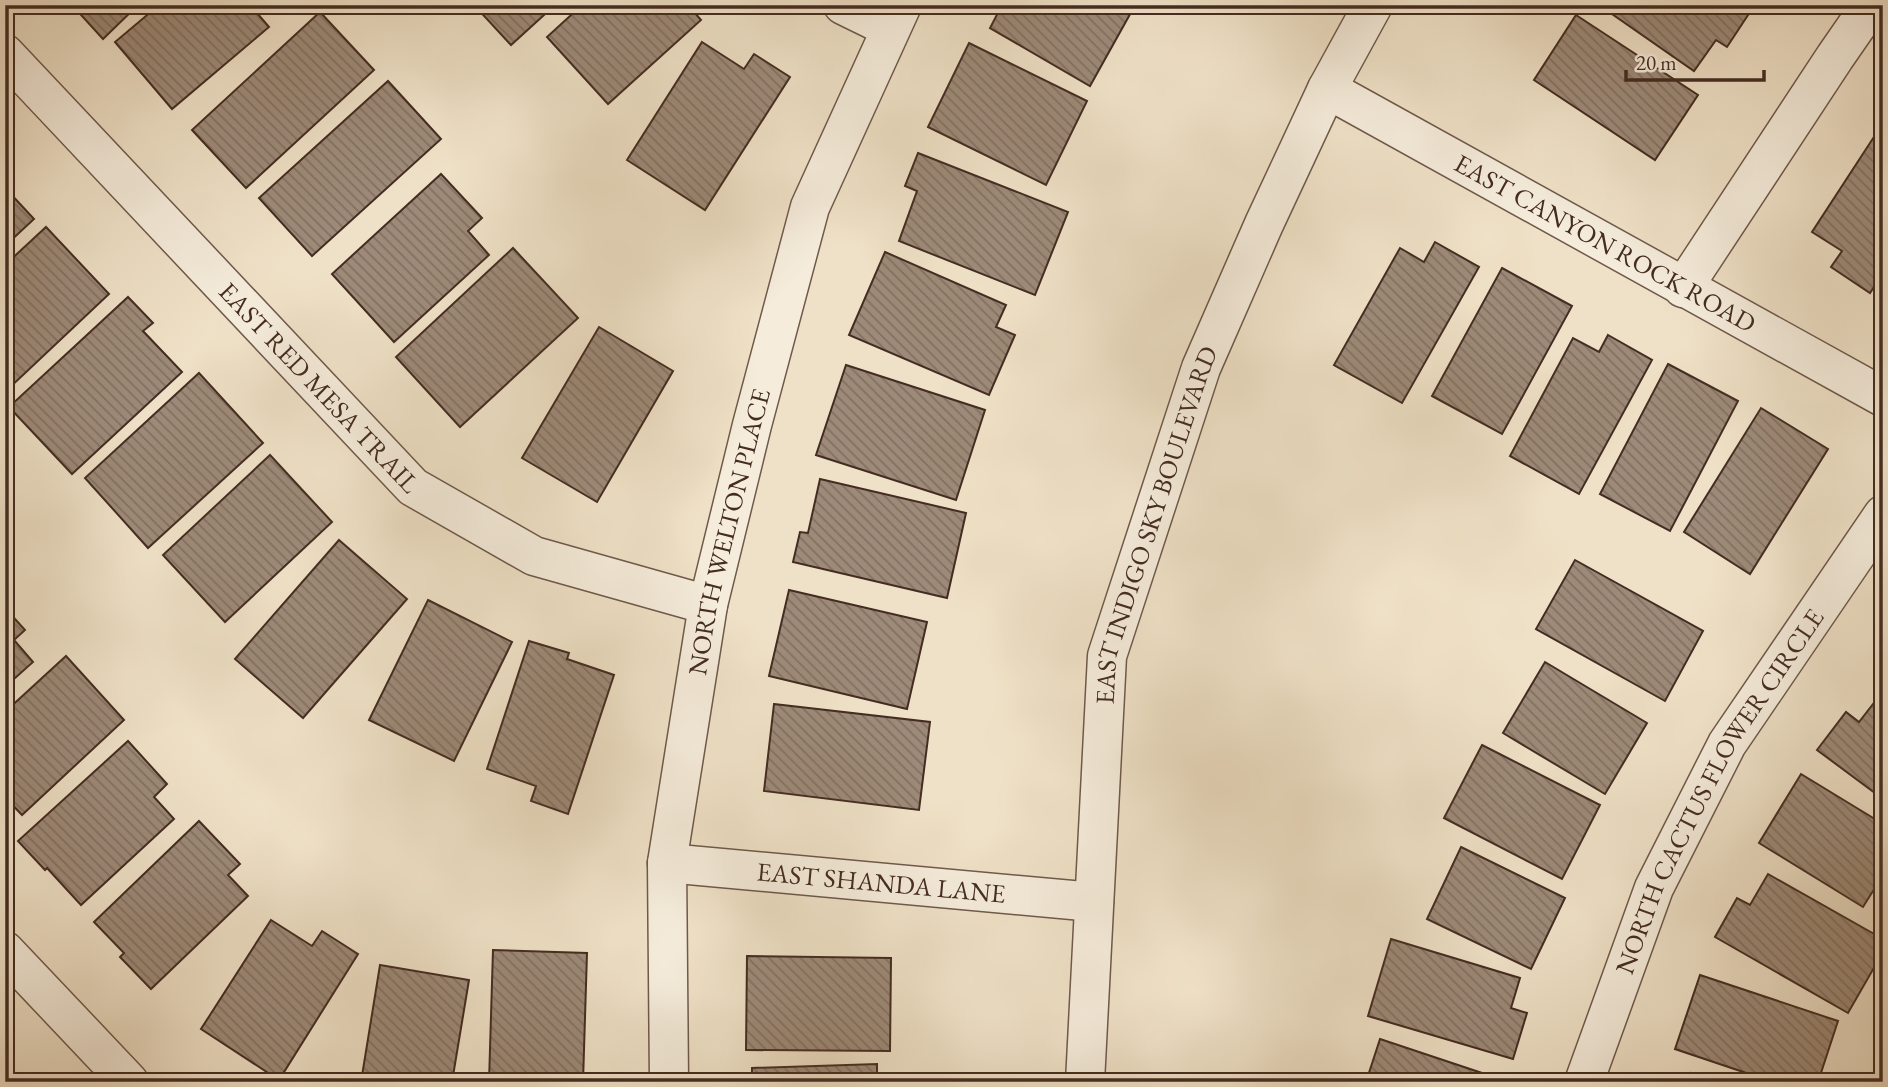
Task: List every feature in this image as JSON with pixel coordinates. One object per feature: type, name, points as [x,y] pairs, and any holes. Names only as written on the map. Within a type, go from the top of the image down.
[{"type":"street","points":[[843,5],[896,17]]},
{"type":"street","name":"EAST INDIGO SKY BOULEVARD","points":[[1084,1082],[1107,656],[1201,368],[1327,89],[1373,5]]},
{"type":"street","points":[[1683,288],[1871,5]]},
{"type":"street","name":"NORTH WELTON PLACE","points":[[669,1082],[667,863],[708,605],[810,207],[896,17]]},
{"type":"street","name":"EAST RED MESA TRAIL","points":[[5,54],[413,487],[534,556],[708,605]]},
{"type":"street","name":"EAST CANYON ROCK ROAD","points":[[1327,89],[1883,397]]},
{"type":"street","name":"NORTH CACTUS FLOWER CIRCLE","points":[[1584,1082],[1654,888],[1727,744],[1883,515]]},
{"type":"street","name":"EAST SHANDA LANE","points":[[667,863],[1094,902]]},
{"type":"street","points":[[5,951],[129,1082]]},
{"type":"building","points":[[72,5],[138,5],[103,39]]},
{"type":"building","points":[[159,5],[250,5],[269,27],[172,109],[115,42]]},
{"type":"building","points":[[474,5],[555,5],[511,45]]},
{"type":"building","points":[[582,5],[688,5],[701,20],[608,104],[547,37]]},
{"type":"building","points":[[1002,5],[1134,7],[1090,86],[990,28]]},
{"type":"building","points":[[1599,5],[1740,5],[1750,12],[1727,47],[1716,40],[1694,71]]},
{"type":"building","points":[[320,12],[374,70],[246,188],[192,130]]},
{"type":"building","points":[[1576,15],[1698,95],[1655,160],[1534,80]]},
{"type":"building","points":[[702,42],[744,69],[754,54],[790,77],[705,210],[627,160]]},
{"type":"building","points":[[969,43],[1087,101],[1046,185],[928,127]]},
{"type":"building","points":[[388,81],[441,139],[312,256],[259,198]]},
{"type":"building","points":[[1883,123],[1883,273],[1870,293],[1831,267],[1842,251],[1812,232]]},
{"type":"building","points":[[918,153],[1068,212],[1035,295],[899,241],[917,191],[905,186]]},
{"type":"building","points":[[441,174],[482,218],[468,231],[489,255],[394,342],[332,274]]},
{"type":"building","points":[[8,191],[34,219],[5,246],[5,194]]},
{"type":"building","points":[[46,227],[109,294],[5,392],[5,265]]},
{"type":"building","points":[[1435,242],[1479,267],[1402,403],[1334,365],[1400,248],[1424,262]]},
{"type":"building","points":[[513,248],[578,318],[460,427],[396,357]]},
{"type":"building","points":[[885,252],[1006,305],[996,327],[1015,335],[989,395],[849,335]]},
{"type":"building","points":[[1502,268],[1572,306],[1502,434],[1432,396]]},
{"type":"building","points":[[128,297],[153,323],[143,331],[182,372],[72,474],[9,407]]},
{"type":"building","points":[[599,327],[673,371],[597,502],[522,458]]},
{"type":"building","points":[[1608,335],[1652,360],[1579,494],[1510,456],[1573,338],[1599,352]]},
{"type":"building","points":[[1668,364],[1738,401],[1670,531],[1600,494]]},
{"type":"building","points":[[846,365],[985,410],[956,500],[816,455]]},
{"type":"building","points":[[199,373],[263,443],[148,548],[85,478]]},
{"type":"building","points":[[1761,408],[1828,449],[1750,574],[1684,532]]},
{"type":"building","points":[[270,455],[332,522],[225,622],[163,555]]},
{"type":"building","points":[[820,479],[966,513],[947,598],[793,562],[800,532],[808,533]]},
{"type":"building","points":[[339,540],[407,599],[303,718],[235,659]]},
{"type":"building","points":[[1575,560],[1703,631],[1665,701],[1536,629]]},
{"type":"building","points":[[789,590],[927,622],[907,709],[769,676]]},
{"type":"building","points":[[428,600],[512,642],[454,761],[369,720]]},
{"type":"building","points":[[5,608],[25,630],[14,640],[33,662],[5,687]]},
{"type":"building","points":[[529,641],[569,653],[567,659],[614,675],[568,814],[531,801],[536,786],[487,769]]},
{"type":"building","points":[[66,656],[124,720],[22,815],[5,797],[5,712]]},
{"type":"building","points":[[1545,662],[1647,723],[1605,794],[1503,733]]},
{"type":"building","points":[[1880,695],[1883,697],[1883,799],[1817,750],[1846,712],[1859,722]]},
{"type":"building","points":[[774,704],[930,722],[919,810],[764,791]]},
{"type":"building","points":[[128,741],[167,784],[154,797],[174,819],[81,905],[18,841]]},
{"type":"building","points":[[1482,745],[1600,805],[1562,879],[1444,818]]},
{"type":"building","points":[[1801,774],[1883,824],[1883,875],[1863,907],[1759,843]]},
{"type":"building","points":[[199,821],[240,864],[228,875],[248,896],[151,989],[120,957],[124,953],[94,922]]},
{"type":"building","points":[[1461,847],[1565,898],[1531,969],[1427,919]]},
{"type":"building","points":[[1768,874],[1883,939],[1883,952],[1848,1013],[1715,937],[1737,898],[1750,905]]},
{"type":"building","points":[[271,920],[312,946],[322,931],[358,954],[279,1080],[201,1029]]},
{"type":"building","points":[[1391,939],[1520,978],[1511,1008],[1527,1013],[1513,1059],[1368,1016]]},
{"type":"building","points":[[493,950],[587,953],[583,1082],[489,1082]]},
{"type":"building","points":[[747,956],[891,958],[890,1051],[746,1050]]},
{"type":"building","points":[[380,965],[469,980],[452,1082],[361,1082]]},
{"type":"building","points":[[1700,975],[1838,1021],[1818,1082],[1773,1082],[1675,1049]]},
{"type":"building","points":[[1380,1039],[1491,1076],[1490,1082],[1366,1082]]},
{"type":"building","points":[[877,1064],[877,1082],[752,1082],[752,1068]]},
{"type":"building","points":[[1691,1073],[1719,1082],[1689,1082]]}]
